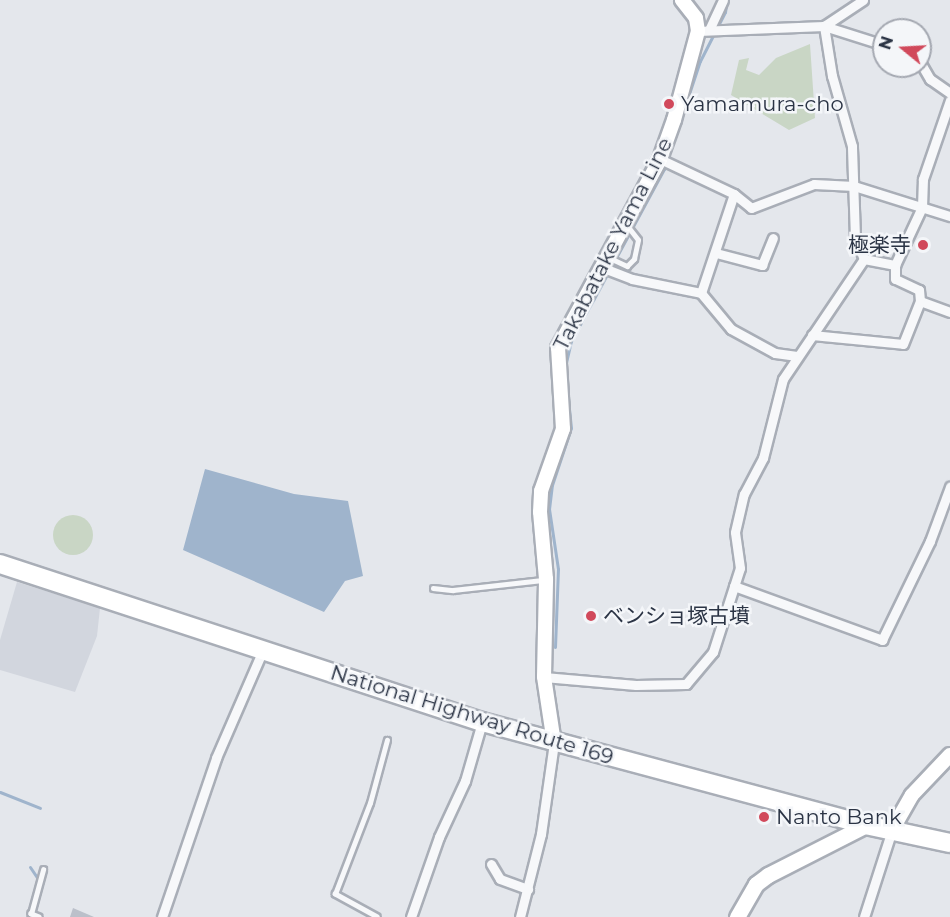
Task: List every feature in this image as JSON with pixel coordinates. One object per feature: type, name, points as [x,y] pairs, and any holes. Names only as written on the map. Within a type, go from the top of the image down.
[{"type":"highway","name":"National Highway Route 169","points":[[0,564],[482,722],[866,825],[950,843]]},
{"type":"main road","points":[[682,0],[706,30]]},
{"type":"main road","name":"Takabatake Yama Line","points":[[554,743],[544,677],[546,579],[541,491],[563,429],[558,348],[604,262],[664,162],[706,30]]},
{"type":"main road","points":[[892,830],[912,795],[950,755]]},
{"type":"main road","points":[[737,917],[756,884],[768,875],[866,825]]},
{"type":"street","points":[[706,30],[723,0]]},
{"type":"street","points":[[824,26],[863,0]]},
{"type":"street","points":[[706,30],[824,26],[872,41]]},
{"type":"street","points":[[824,26],[832,76],[852,146],[855,238],[864,259]]},
{"type":"street","points":[[929,78],[950,93]]},
{"type":"street","points":[[812,335],[903,345],[920,301],[919,290],[895,279],[895,265],[922,207],[922,179],[950,100]]},
{"type":"street","points":[[664,162],[734,194],[751,208],[814,184],[854,186],[950,216]]},
{"type":"street","points":[[700,293],[716,253],[734,194]]},
{"type":"street","points":[[716,253],[762,266],[773,238]]},
{"type":"street","points":[[864,259],[895,265]]},
{"type":"street","points":[[544,677],[636,685],[686,684],[713,652],[740,568],[735,532],[744,494],[763,458],[783,379],[864,259]]},
{"type":"street","points":[[604,262],[632,279],[700,293],[731,329],[775,353],[797,356]]},
{"type":"street","points":[[920,301],[950,312]]},
{"type":"street","points":[[734,586],[882,640],[930,541],[950,487]]},
{"type":"street","points":[[162,917],[216,758],[263,650]]},
{"type":"street","points":[[411,917],[440,837],[465,781],[482,722]]},
{"type":"street","points":[[520,917],[528,889],[554,743]]},
{"type":"street","points":[[864,917],[892,830]]},
{"type":"street","points":[[491,864],[500,879],[528,889]]},
{"type":"lane","points":[[604,262],[627,266],[634,259],[638,240],[626,224]]},
{"type":"lane","points":[[433,588],[471,589],[546,579]]},
{"type":"lane","points":[[377,917],[335,894],[370,803],[387,740]]},
{"type":"lane","points":[[39,917],[32,914],[43,870]]},
{"type":"shaded area","points":[[17,582],[100,608],[97,636],[75,692],[0,670],[0,640]]},
{"type":"green space","points":[[810,44],[815,118],[789,130],[731,95],[739,60],[749,58],[746,70],[759,75],[776,58]]},
{"type":"green space","points":[[73,515],[87,521],[93,535],[87,549],[73,555],[59,549],[53,535],[59,521]]},
{"type":"water","points":[[205,469],[294,494],[348,501],[363,576],[345,581],[324,612],[183,550]]},
{"type":"building","points":[[73,908],[94,917],[70,917]]},
{"type":"waterway","points":[[565,367],[571,341],[664,169],[700,61],[725,12],[727,0]]},
{"type":"waterway","points":[[555,647],[558,569],[549,509],[552,485],[571,428],[567,391]]},
{"type":"waterway","points":[[0,792],[40,808]]},
{"type":"waterway","points":[[30,867],[38,879]]},
{"type":"place","name":"Yamamura-cho","points":[[669,104]]},
{"type":"place","name":"極楽寺","points":[[923,245]]},
{"type":"place","name":"ベンショ塚古墳","points":[[591,616]]},
{"type":"place","name":"Nanto Bank","points":[[764,817]]}]
